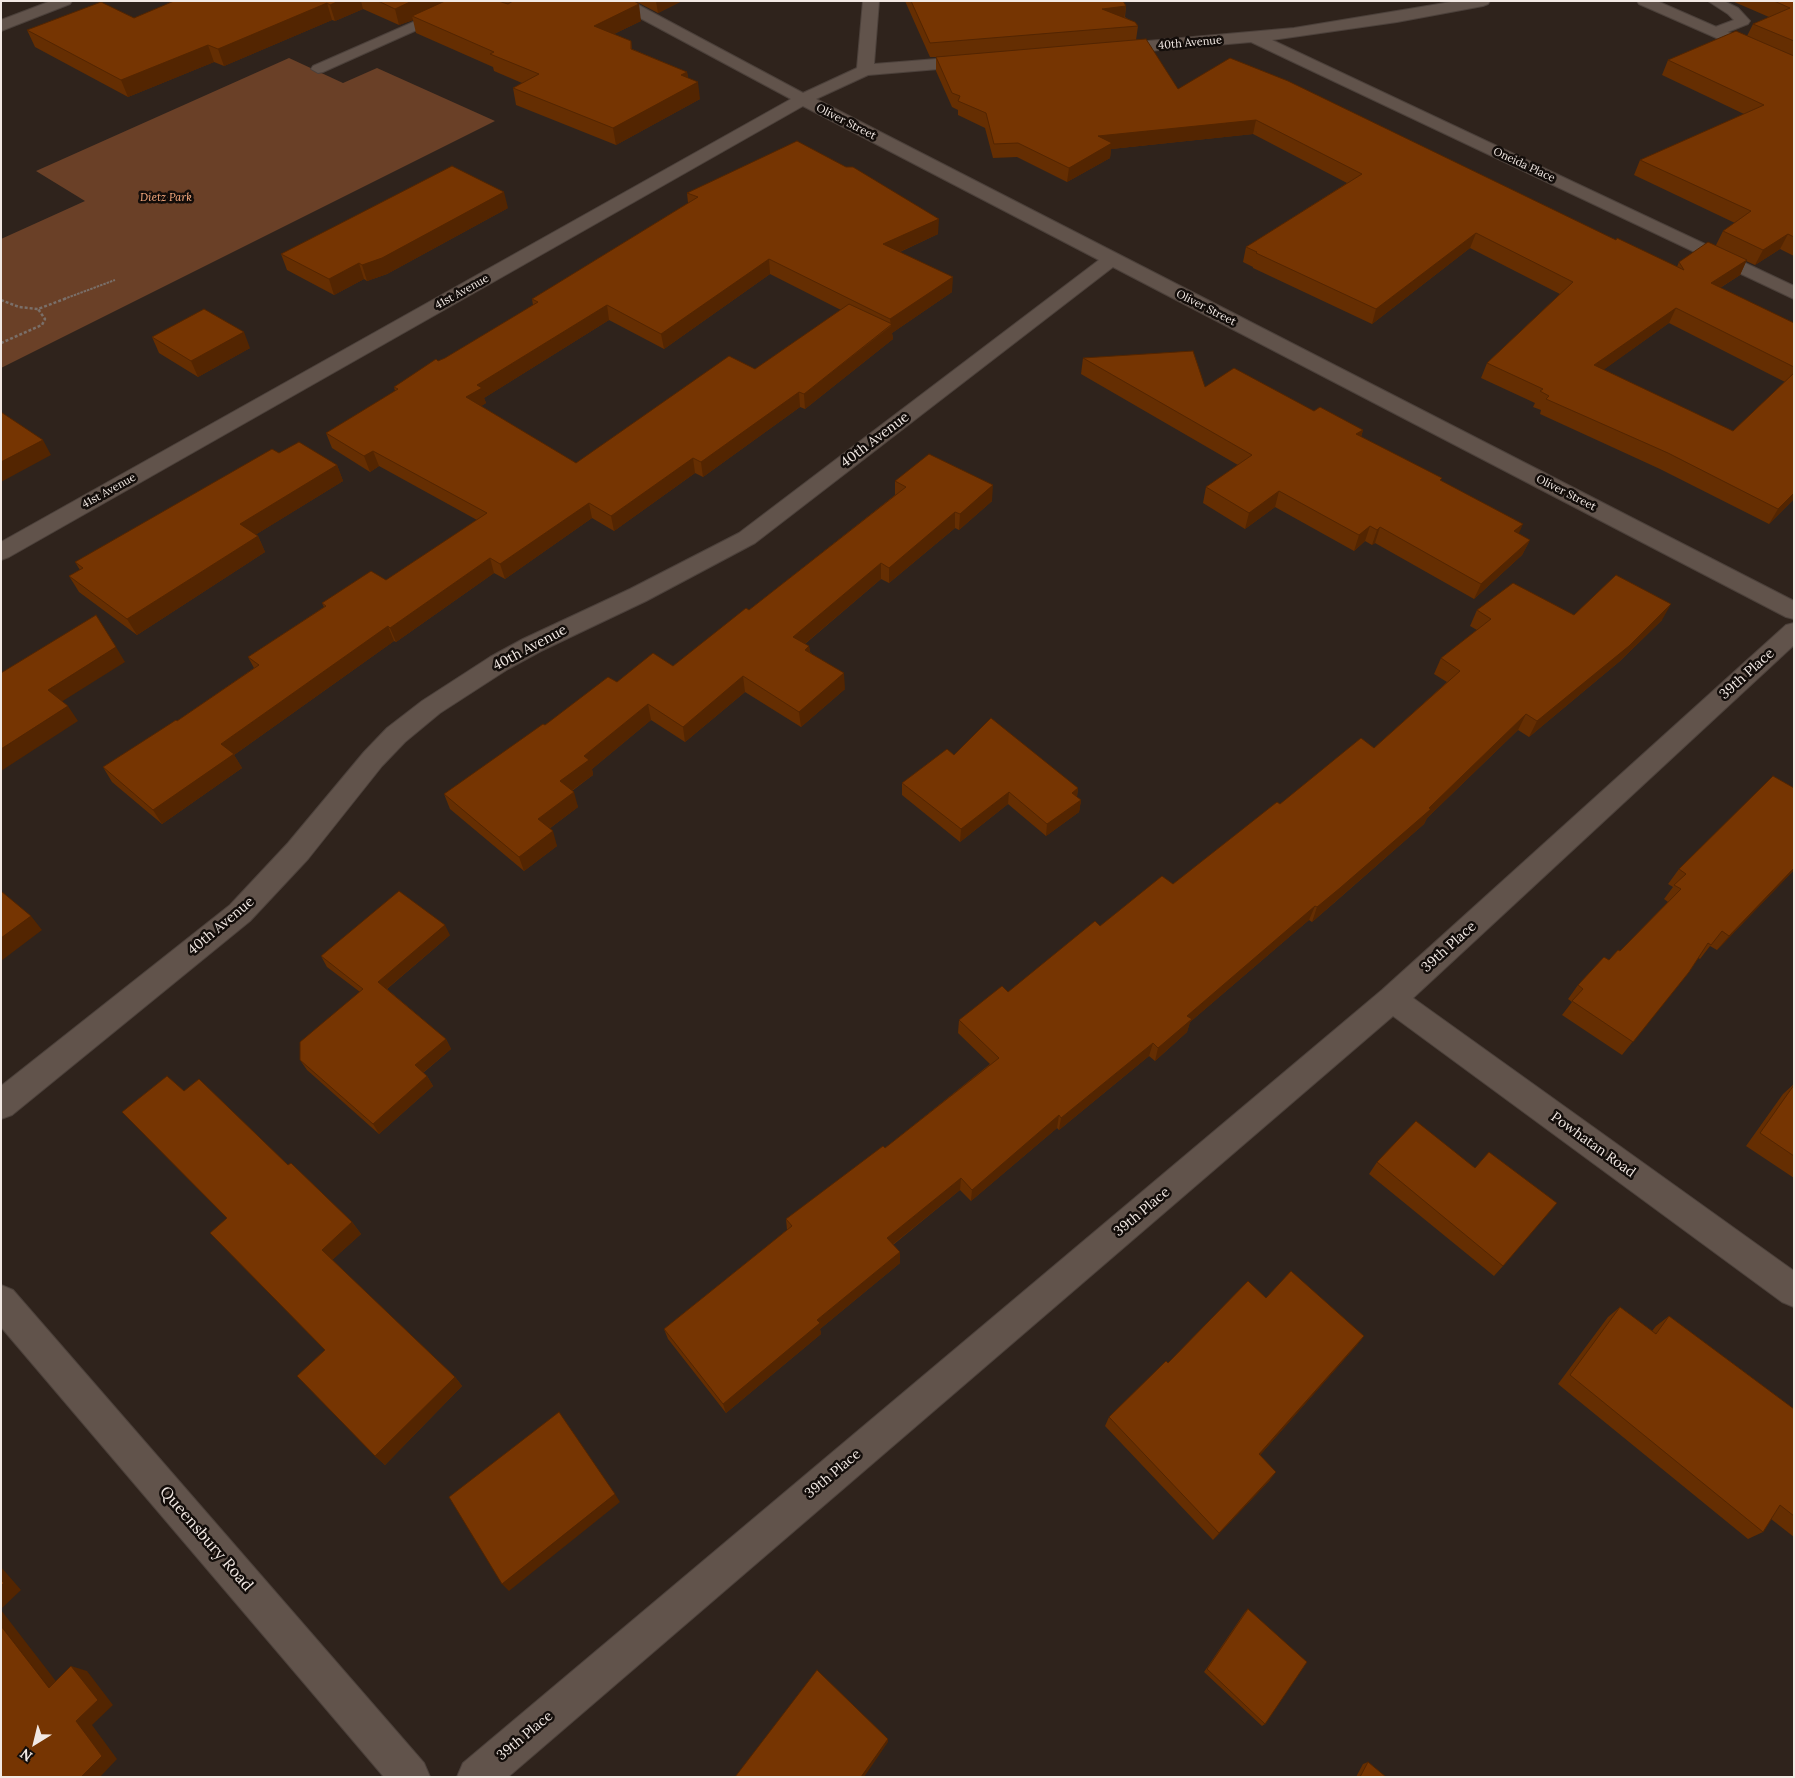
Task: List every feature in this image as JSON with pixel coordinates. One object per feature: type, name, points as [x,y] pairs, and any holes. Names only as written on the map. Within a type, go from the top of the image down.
[{"type":"street","points":[[1,26],[64,1]]},
{"type":"street","name":"Oliver Street","points":[[619,1],[803,99],[1794,611]]},
{"type":"street","points":[[871,1],[865,70],[991,59]]},
{"type":"street","name":"40th Avenue","points":[[1098,50],[1254,37],[1388,19],[1483,1]]},
{"type":"street","points":[[1644,1],[1794,67]]},
{"type":"street","name":"Oneida Place","points":[[1254,37],[1794,293]]},
{"type":"street","name":"41st Avenue","points":[[1,552],[803,99],[865,70]]},
{"type":"street","name":"40th Avenue","points":[[1,1105],[130,999],[240,914],[298,851],[373,759],[396,735],[431,707],[532,644],[654,587],[747,538],[1112,259]]},
{"type":"street","name":"39th Place","points":[[477,1777],[1392,999],[1794,632]]},
{"type":"street","name":"Powhatan Road","points":[[1392,999],[1794,1291]]},
{"type":"street","name":"Queensbury Road","points":[[1,1301],[410,1777]]},
{"type":"lane","points":[[1714,1],[1733,11],[1743,21],[1715,32]]},
{"type":"lane","points":[[318,69],[457,7]]},
{"type":"path","points":[[1,300],[19,307],[38,309],[115,280]]},
{"type":"path","points":[[1,343],[42,325],[45,320],[38,309]]},
{"type":"green space","name":"Dietz Park","points":[[289,58],[343,83],[377,68],[495,121],[1,368],[1,239],[85,201],[36,171]]},
{"type":"building","points":[[174,1],[339,1],[330,5],[327,3],[218,49],[208,45],[121,80],[27,30],[101,2],[134,18]]},
{"type":"building","points":[[378,1],[412,1],[395,9]]},
{"type":"building","points":[[445,1],[498,1],[508,4],[513,1],[634,1],[639,4],[594,26],[631,41],[631,49],[687,72],[681,75],[698,82],[613,128],[513,88],[539,74],[490,54],[494,52],[412,16]]},
{"type":"building","points":[[911,1],[1123,1],[1126,6],[1102,9],[1135,22],[1138,26],[930,43]]},
{"type":"building","points":[[1774,1],[1794,1],[1794,41],[1753,24],[1790,8]]},
{"type":"building","points":[[1736,31],[1794,56],[1794,237],[1788,234],[1763,250],[1723,231],[1751,211],[1640,160],[1764,105],[1668,60]]},
{"type":"building","points":[[1146,39],[1178,89],[1230,58],[1288,81],[1616,240],[1617,238],[1684,270],[1679,262],[1708,242],[1747,260],[1711,283],[1794,323],[1794,367],[1676,308],[1594,365],[1733,431],[1794,373],[1794,493],[1778,509],[1668,453],[1546,399],[1549,396],[1540,391],[1543,389],[1487,363],[1573,282],[1476,233],[1376,309],[1246,247],[1362,174],[1256,120],[1098,136],[1112,143],[1069,168],[1018,143],[994,144],[986,113],[958,101],[960,96],[952,93],[936,57]]},
{"type":"building","points":[[797,141],[846,167],[853,167],[939,219],[883,244],[953,277],[890,319],[769,259],[661,334],[607,305],[477,385],[482,388],[466,397],[576,463],[729,356],[755,369],[849,304],[892,324],[804,394],[799,392],[701,462],[693,458],[611,516],[589,503],[500,564],[490,558],[390,628],[388,626],[221,744],[234,754],[153,810],[103,767],[177,721],[259,665],[248,657],[326,606],[322,603],[371,571],[386,580],[487,513],[373,451],[364,456],[326,433],[398,389],[394,387],[436,359],[438,361],[445,358],[538,302],[532,299],[698,197],[687,193]]},
{"type":"building","points":[[452,166],[504,192],[382,258],[362,265],[359,263],[329,279],[281,254]]},
{"type":"building","points":[[204,309],[244,332],[191,361],[152,337]]},
{"type":"building","points":[[1193,351],[1205,387],[1234,368],[1314,411],[1320,407],[1363,430],[1356,434],[1442,478],[1440,480],[1523,524],[1514,531],[1530,540],[1481,584],[1380,527],[1377,530],[1370,526],[1359,535],[1279,491],[1249,513],[1206,487],[1252,455],[1083,358]]},
{"type":"building","points":[[1,412],[43,440],[1,462]]},
{"type":"building","points":[[299,442],[337,465],[240,524],[258,536],[127,619],[69,576],[83,568],[75,562],[272,449],[279,453]]},
{"type":"building","points":[[929,454],[993,485],[960,514],[955,512],[889,568],[881,563],[793,637],[809,646],[805,650],[844,673],[799,712],[743,676],[683,727],[648,704],[584,756],[589,760],[560,781],[574,792],[538,819],[553,831],[519,857],[444,794],[543,724],[545,725],[608,677],[617,682],[653,653],[673,666],[746,608],[749,610],[906,487],[895,481]]},
{"type":"building","points":[[1616,575],[1671,604],[1629,646],[1537,721],[1526,714],[1429,808],[1431,809],[1187,1016],[1192,1019],[1158,1048],[1153,1043],[1061,1118],[1059,1115],[972,1190],[961,1178],[887,1238],[900,1252],[817,1320],[820,1323],[723,1404],[664,1329],[792,1226],[786,1219],[883,1146],[885,1148],[999,1058],[959,1020],[1002,986],[1008,992],[1095,921],[1100,926],[1162,876],[1173,884],[1277,802],[1280,804],[1361,738],[1374,748],[1460,671],[1441,658],[1491,619],[1477,610],[1513,583],[1574,615]]},
{"type":"building","points":[[96,615],[116,647],[48,690],[68,706],[1,749],[1,673]]},
{"type":"building","points":[[991,718],[1078,788],[1072,793],[1081,800],[1047,824],[1009,792],[961,829],[902,783],[947,749],[954,755]]},
{"type":"building","points":[[1773,776],[1794,788],[1794,868],[1729,936],[1722,931],[1711,945],[1708,943],[1689,972],[1633,1042],[1572,1001],[1583,989],[1578,985],[1604,957],[1609,960],[1618,950],[1620,951],[1681,889],[1674,885],[1686,874],[1679,869]]},
{"type":"building","points":[[1,891],[31,916],[1,938]]},
{"type":"building","points":[[399,891],[445,925],[378,982],[446,1039],[415,1065],[427,1076],[373,1124],[300,1060],[300,1042],[363,989],[321,956]]},
{"type":"building","points":[[167,1076],[184,1091],[199,1079],[288,1165],[291,1163],[352,1222],[322,1250],[455,1377],[375,1456],[297,1376],[325,1350],[210,1233],[227,1218],[122,1112]]},
{"type":"building","points":[[1794,1085],[1794,1156],[1760,1133]]},
{"type":"building","points":[[1416,1121],[1475,1168],[1489,1152],[1557,1203],[1503,1266],[1377,1162]]},
{"type":"building","points":[[1291,1271],[1364,1336],[1259,1454],[1276,1472],[1219,1533],[1109,1417],[1166,1361],[1168,1363],[1248,1281],[1266,1298]]},
{"type":"building","points":[[1620,1307],[1656,1334],[1669,1316],[1794,1409],[1794,1516],[1780,1505],[1763,1532],[1570,1375]]},
{"type":"building","points":[[559,1412],[615,1494],[502,1584],[449,1497]]},
{"type":"building","points":[[1248,1609],[1307,1662],[1265,1724],[1207,1669]]},
{"type":"building","points":[[1,1626],[49,1688],[71,1666],[98,1700],[76,1721],[102,1756],[81,1777],[1,1777]]},
{"type":"building","points":[[817,1670],[888,1739],[861,1777],[735,1777]]},
{"type":"building","points":[[1368,1762],[1386,1777],[1360,1777]]}]
